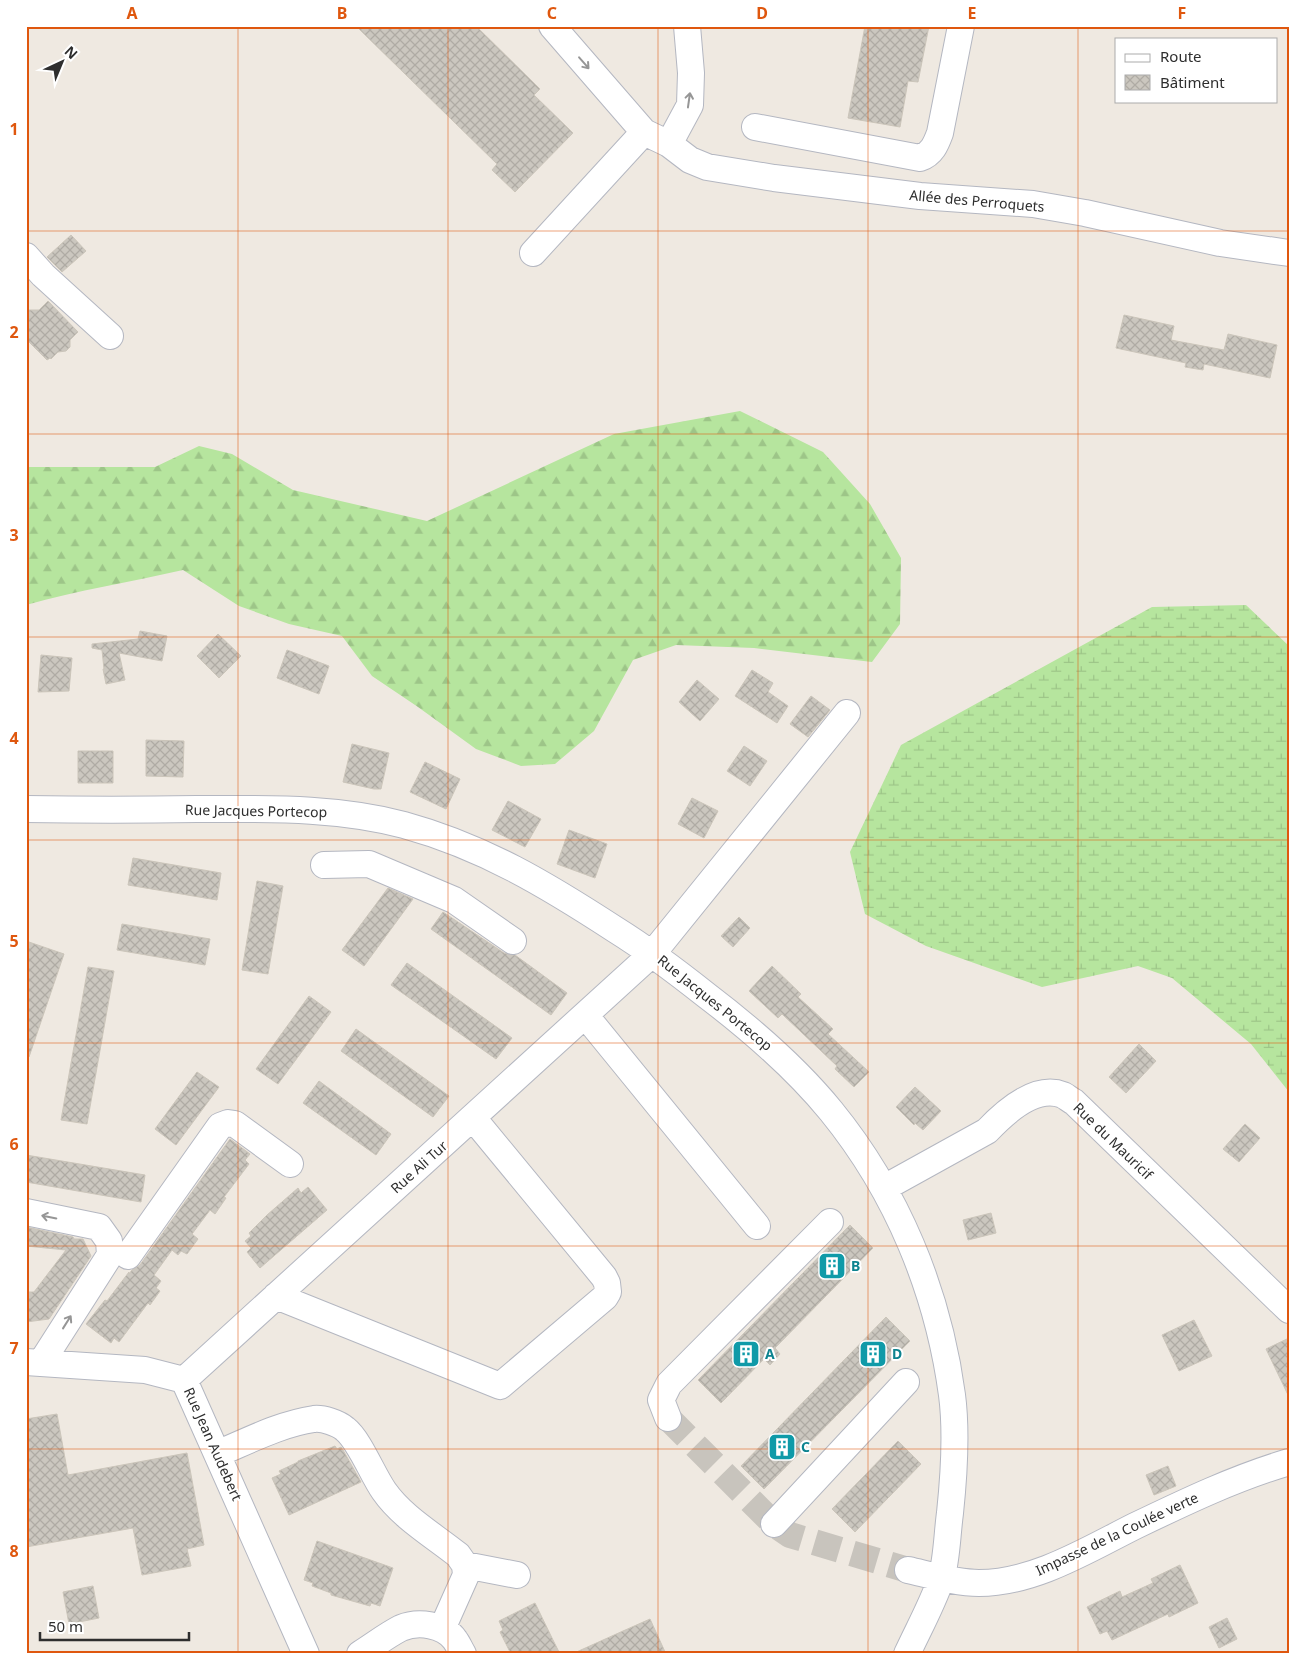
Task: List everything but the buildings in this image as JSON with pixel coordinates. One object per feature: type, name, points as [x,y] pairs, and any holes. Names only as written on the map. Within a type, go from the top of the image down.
[{"type":"street","points":[[533,253],[644,132],[552,26]]},
{"type":"street","points":[[669,144],[690,105],[691,73],[687,26]]},
{"type":"street","points":[[755,127],[920,158],[926,156],[936,144],[940,132],[961,26]]},
{"type":"street","name":"Allée des Perroquets","points":[[644,132],[669,144],[690,160],[707,167],[774,178],[920,196],[1033,204],[1085,213],[1220,243],[1289,253]]},
{"type":"street","points":[[26,256],[43,275],[110,336]]},
{"type":"street","name":"Rue Ali Tur","points":[[184,1380],[653,953],[847,713]]},
{"type":"street","name":"Rue Jacques Portecop","points":[[26,809],[284,808],[330,811],[401,824],[450,839],[487,854],[529,876],[576,903],[653,953],[743,1023],[775,1051],[830,1109],[850,1135],[884,1188],[896,1209],[932,1298],[942,1340],[953,1397],[952,1498],[941,1578],[907,1654]]},
{"type":"street","points":[[324,864],[369,864],[454,900],[514,941]]},
{"type":"street","points":[[585,1015],[757,1226]]},
{"type":"street","name":"Rue du Mauricif","points":[[884,1188],[987,1131],[996,1121],[1028,1098],[1039,1095],[1063,1095],[1074,1102],[1289,1310]]},
{"type":"street","points":[[276,1296],[500,1386],[605,1297],[608,1292],[608,1283],[604,1277],[473,1118]]},
{"type":"street","points":[[128,1256],[220,1126],[228,1123],[234,1124],[290,1164]]},
{"type":"street","points":[[26,1212],[99,1227],[109,1241],[110,1255],[34,1363]]},
{"type":"street","points":[[668,1418],[661,1400],[669,1384],[830,1222]]},
{"type":"street","name":"Rue Jean Audebert","points":[[34,1363],[145,1370],[184,1380],[306,1654]]},
{"type":"street","points":[[774,1524],[906,1382]]},
{"type":"street","points":[[217,1454],[286,1426],[315,1419],[329,1421],[346,1430],[359,1447],[383,1490],[395,1504],[458,1555],[465,1565],[466,1575],[442,1629]]},
{"type":"street","name":"Impasse de la Coulée verte","points":[[908,1570],[941,1578],[979,1583],[1027,1576],[1090,1549],[1194,1498],[1264,1469],[1289,1462]]},
{"type":"street","points":[[465,1565],[517,1574]]},
{"type":"street","points":[[360,1654],[402,1628],[420,1625],[434,1626],[442,1629],[455,1639],[463,1654]]},
{"type":"green space","points":[[740,411],[823,452],[870,504],[901,558],[900,624],[872,662],[754,648],[676,645],[633,660],[594,731],[555,764],[521,766],[476,749],[372,676],[342,636],[289,624],[239,606],[183,570],[85,590],[26,605],[26,467],[155,467],[199,446],[232,454],[293,490],[427,521],[614,434]]},
{"type":"green space","points":[[1246,605],[1289,646],[1289,1092],[1251,1044],[1172,978],[1138,966],[1042,987],[926,946],[865,914],[850,852],[901,745],[1152,607]]},
{"type":"tunnel","points":[[668,1418],[774,1524],[790,1535],[908,1570]]},
{"type":"place","name":"B","points":[[832,1266]]},
{"type":"place","name":"A","points":[[746,1354]]},
{"type":"place","name":"D","points":[[873,1354]]},
{"type":"place","name":"C","points":[[782,1447]]}]
